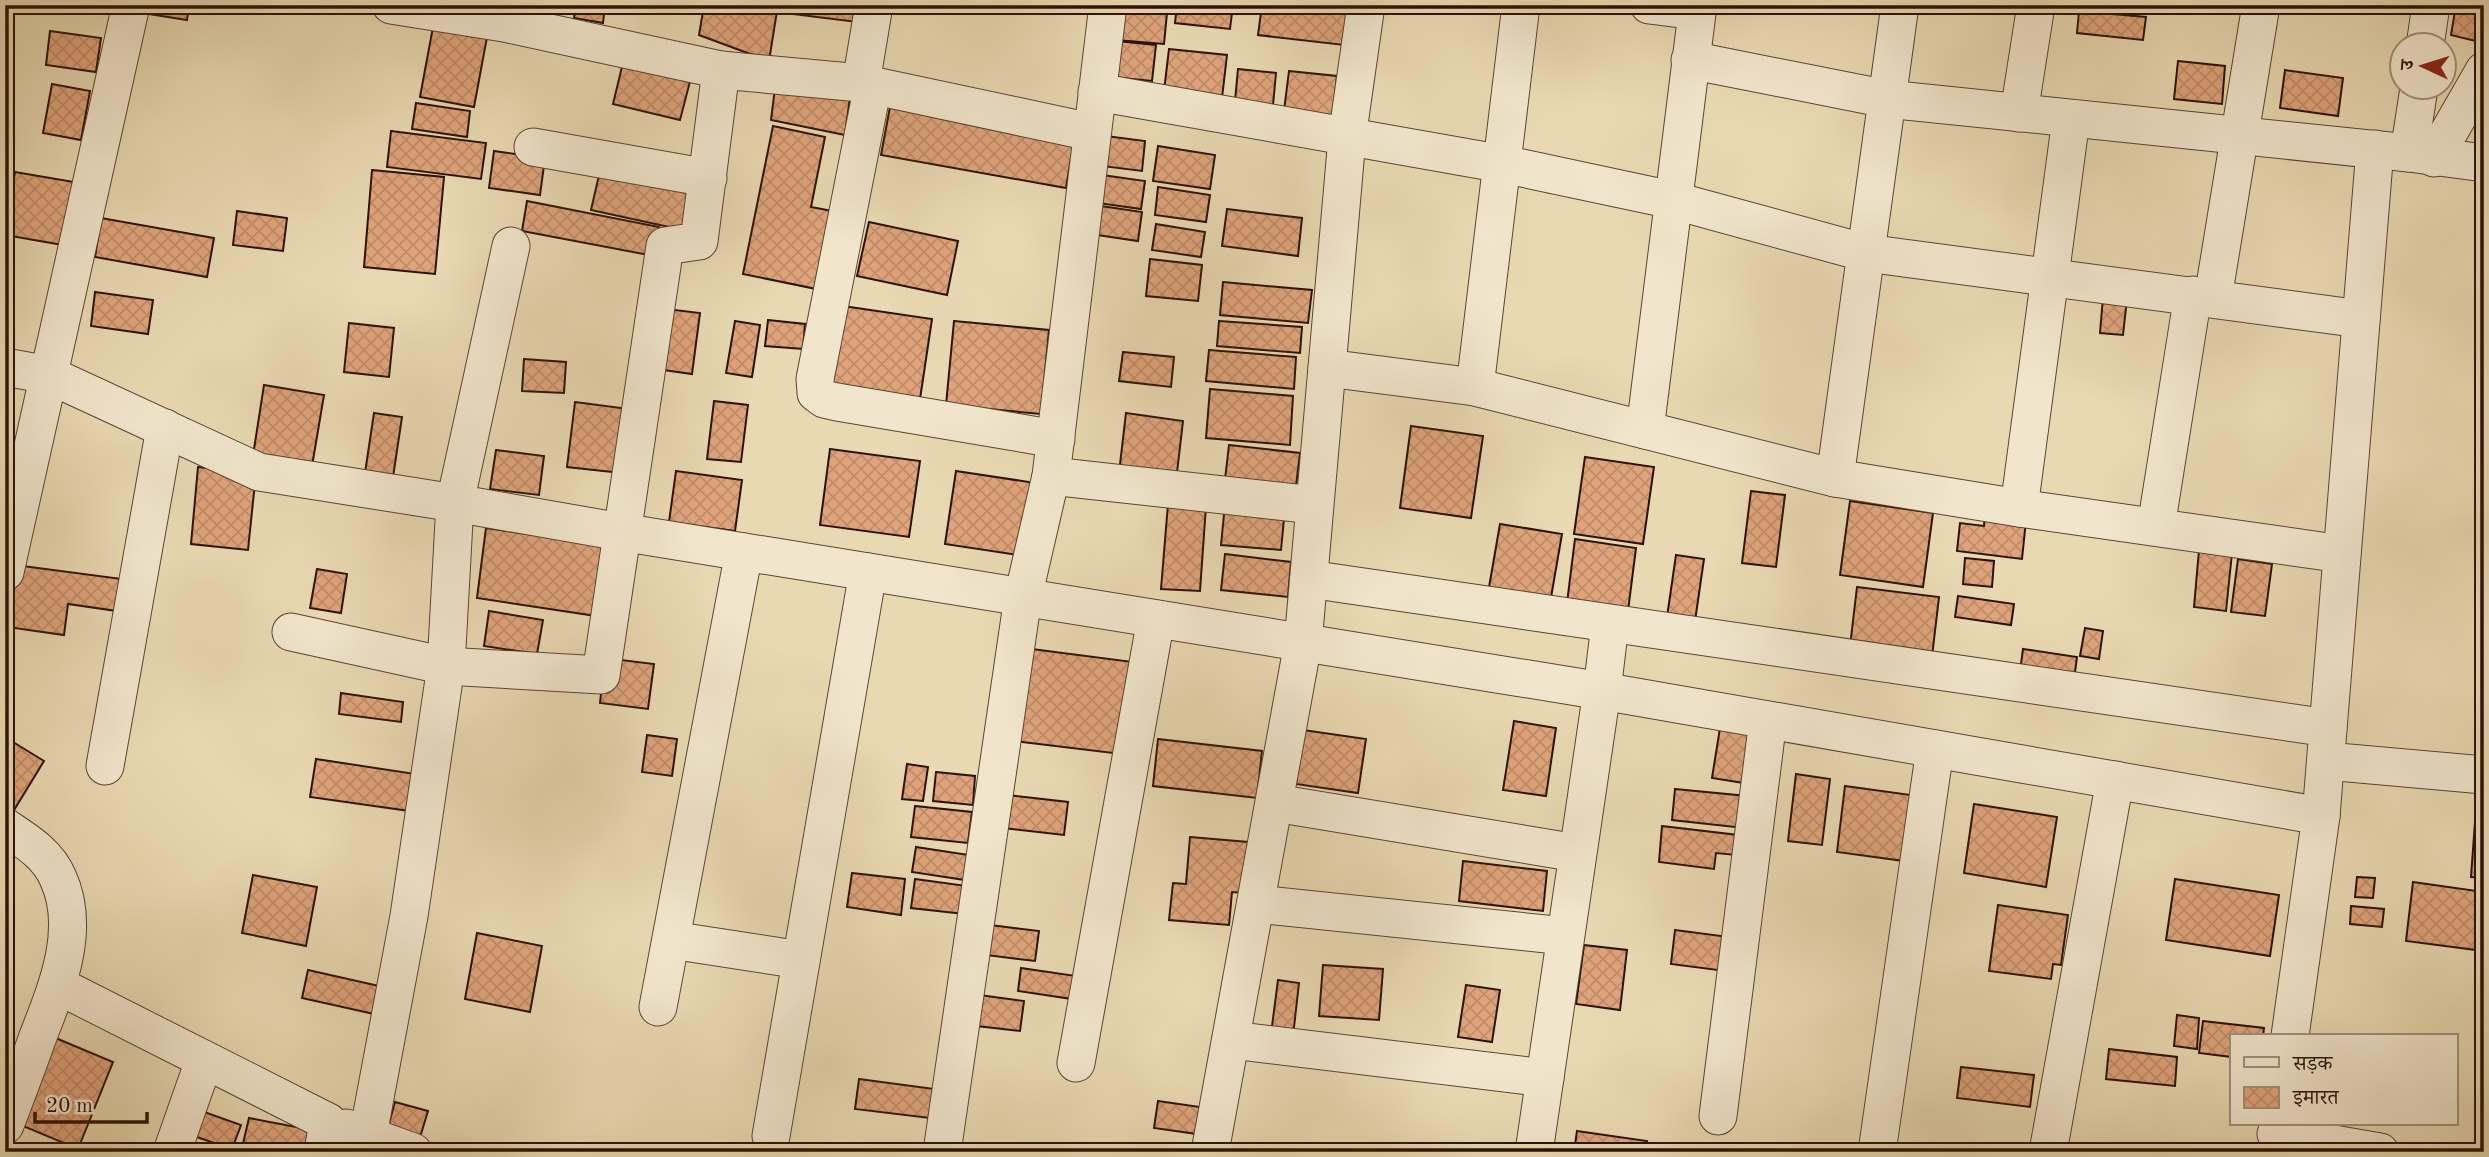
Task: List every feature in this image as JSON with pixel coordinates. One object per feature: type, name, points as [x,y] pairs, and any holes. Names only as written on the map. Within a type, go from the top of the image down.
[{"type":"street","points":[[5,572],[131,5]]},
{"type":"street","points":[[391,5],[504,23],[721,70],[867,84],[1091,132]]},
{"type":"street","points":[[874,5],[867,84],[815,379],[816,393],[824,399],[837,402],[1056,439]]},
{"type":"street","points":[[943,1152],[1023,597],[1051,476],[1108,5]]},
{"type":"street","points":[[1210,1152],[1303,643],[1347,138],[1366,5]]},
{"type":"street","points":[[1475,387],[1521,5]]},
{"type":"street","points":[[1645,430],[1697,8],[1649,5]]},
{"type":"street","points":[[1835,478],[1900,5]]},
{"type":"street","points":[[2019,113],[2036,5]]},
{"type":"street","points":[[2157,527],[2203,297],[2241,136],[2261,5]]},
{"type":"street","points":[[2427,32],[2431,5]]},
{"type":"street","points":[[1690,60],[1887,99],[2484,163]]},
{"type":"street","points":[[291,632],[446,666],[601,675],[665,246],[699,241],[721,70]]},
{"type":"street","points":[[2406,153],[2484,71]]},
{"type":"street","points":[[1097,92],[1503,164],[1672,200],[1866,253],[2361,319]]},
{"type":"street","points":[[2290,1034],[2321,816],[2361,319],[2406,153],[2416,102]]},
{"type":"street","points":[[2019,508],[2071,119]]},
{"type":"street","points":[[533,147],[708,178]]},
{"type":"street","points":[[368,1135],[409,916],[446,666],[455,503],[510,246]]},
{"type":"street","points":[[5,367],[49,375],[259,472],[1602,691],[2321,816]]},
{"type":"street","points":[[1327,368],[1475,387],[1835,478],[2019,508],[2342,554]]},
{"type":"street","points":[[105,766],[165,428]]},
{"type":"street","points":[[1051,476],[1314,505]]},
{"type":"street","points":[[658,1007],[744,552]]},
{"type":"street","points":[[771,1136],[868,572]]},
{"type":"street","points":[[1309,579],[1610,624],[2327,745],[2484,775]]},
{"type":"street","points":[[1076,1063],[1156,619]]},
{"type":"street","points":[[1534,1152],[1610,624]]},
{"type":"street","points":[[1718,1116],[1768,720]]},
{"type":"street","points":[[1877,1152],[1935,749]]},
{"type":"street","points":[[2048,1152],[2115,780]]},
{"type":"street","points":[[1275,803],[1577,853]]},
{"type":"street","points":[[5,827],[37,848],[58,876],[67,904],[67,936],[57,985],[5,1125]]},
{"type":"street","points":[[1256,904],[1565,936]]},
{"type":"street","points":[[671,940],[801,960]]},
{"type":"street","points":[[57,985],[204,1061],[326,1137],[368,1135],[413,1152]]},
{"type":"street","points":[[1231,1040],[1545,1079]]},
{"type":"street","points":[[172,1152],[204,1061]]},
{"type":"street","points":[[2275,1136],[2380,1152]]},
{"type":"building","points":[[137,5],[189,5],[187,20],[136,12]]},
{"type":"building","points":[[576,5],[605,5],[603,23],[574,18]]},
{"type":"building","points":[[704,5],[778,5],[769,61],[699,35]]},
{"type":"building","points":[[793,5],[867,5],[865,23],[792,14]]},
{"type":"building","points":[[1177,5],[1233,5],[1230,29],[1175,23]]},
{"type":"building","points":[[1262,5],[1302,5],[1347,11],[1344,45],[1258,35]]},
{"type":"building","points":[[2456,5],[2484,5],[2484,43],[2458,37],[2458,32],[2452,32]]},
{"type":"building","points":[[1119,9],[1167,13],[1164,44],[1116,40]]},
{"type":"building","points":[[2079,11],[2146,17],[2143,40],[2077,33]]},
{"type":"building","points":[[433,27],[487,37],[474,107],[420,97]]},
{"type":"building","points":[[50,31],[101,38],[96,72],[46,65]]},
{"type":"building","points":[[1107,40],[1156,45],[1152,81],[1102,76]]},
{"type":"building","points":[[1169,49],[1227,55],[1222,98],[1164,91]]},
{"type":"building","points":[[626,50],[694,66],[680,120],[613,104]]},
{"type":"building","points":[[2178,61],[2225,66],[2222,104],[2174,99]]},
{"type":"building","points":[[1238,69],[1276,73],[1273,105],[1235,101]]},
{"type":"building","points":[[2285,70],[2343,78],[2338,116],[2280,108]]},
{"type":"building","points":[[1289,71],[1337,76],[1333,116],[1284,111]]},
{"type":"building","points":[[776,80],[851,90],[845,135],[771,120]]},
{"type":"building","points":[[52,84],[90,91],[81,140],[43,133]]},
{"type":"building","points":[[416,103],[470,111],[467,137],[412,129]]},
{"type":"building","points":[[890,107],[1074,141],[1066,188],[881,155]]},
{"type":"building","points":[[773,126],[825,137],[811,207],[843,213],[826,291],[743,274]]},
{"type":"building","points":[[391,131],[486,143],[481,179],[387,167]]},
{"type":"building","points":[[1098,135],[1145,141],[1142,171],[1094,165]]},
{"type":"building","points":[[1158,146],[1215,155],[1210,189],[1153,181]]},
{"type":"building","points":[[494,151],[545,158],[540,195],[489,188]]},
{"type":"building","points":[[372,170],[444,177],[435,274],[364,267]]},
{"type":"building","points":[[600,171],[692,190],[683,230],[591,210]]},
{"type":"building","points":[[15,172],[74,182],[63,245],[5,235]]},
{"type":"building","points":[[1095,174],[1145,181],[1141,209],[1091,202]]},
{"type":"building","points":[[1158,187],[1210,195],[1206,222],[1155,215]]},
{"type":"building","points":[[527,201],[659,227],[654,256],[522,231]]},
{"type":"building","points":[[1094,205],[1142,212],[1138,241],[1090,234]]},
{"type":"building","points":[[1227,209],[1302,218],[1298,256],[1222,246]]},
{"type":"building","points":[[237,211],[287,218],[283,251],[233,245]]},
{"type":"building","points":[[101,218],[214,238],[207,277],[95,257]]},
{"type":"building","points":[[869,222],[958,241],[947,295],[857,276]]},
{"type":"building","points":[[1156,224],[1205,232],[1201,257],[1152,250]]},
{"type":"building","points":[[1150,259],[1202,265],[1198,301],[1146,296]]},
{"type":"building","points":[[1223,282],[1312,290],[1308,323],[1220,315]]},
{"type":"building","points":[[95,292],[153,300],[148,334],[91,326]]},
{"type":"building","points":[[2103,297],[2127,299],[2123,335],[2100,333]]},
{"type":"building","points":[[843,306],[932,319],[920,399],[831,386]]},
{"type":"building","points":[[658,308],[700,313],[692,374],[649,368]]},
{"type":"building","points":[[768,320],[805,324],[803,349],[765,346]]},
{"type":"building","points":[[735,321],[760,325],[752,377],[726,373]]},
{"type":"building","points":[[954,321],[1049,330],[1041,414],[946,405]]},
{"type":"building","points":[[1219,321],[1302,327],[1300,353],[1217,346]]},
{"type":"building","points":[[349,323],[394,328],[389,377],[344,372]]},
{"type":"building","points":[[1209,350],[1296,357],[1294,389],[1206,381]]},
{"type":"building","points":[[1123,352],[1174,357],[1171,387],[1119,381]]},
{"type":"building","points":[[524,359],[566,362],[564,393],[522,391]]},
{"type":"building","points":[[264,385],[324,395],[311,472],[252,462]]},
{"type":"building","points":[[1210,389],[1293,396],[1290,445],[1206,438]]},
{"type":"building","points":[[714,401],[748,405],[741,462],[707,459]]},
{"type":"building","points":[[575,402],[629,409],[621,473],[567,467]]},
{"type":"building","points":[[374,413],[402,417],[393,477],[365,473]]},
{"type":"building","points":[[1126,413],[1183,421],[1176,481],[1119,473]]},
{"type":"building","points":[[1411,426],[1483,436],[1471,518],[1400,508]]},
{"type":"building","points":[[1229,445],[1300,453],[1296,486],[1224,488]]},
{"type":"building","points":[[830,449],[920,461],[909,537],[820,525]]},
{"type":"building","points":[[496,450],[544,456],[539,495],[490,489]]},
{"type":"building","points":[[1585,457],[1654,467],[1643,544],[1574,534]]},
{"type":"building","points":[[198,467],[256,473],[248,550],[191,544]]},
{"type":"building","points":[[676,471],[742,480],[735,531],[669,522]]},
{"type":"building","points":[[956,471],[1042,484],[1031,557],[945,544]]},
{"type":"building","points":[[1751,491],[1785,495],[1776,567],[1742,563]]},
{"type":"building","points":[[1850,501],[1933,513],[1923,587],[1840,575]]},
{"type":"building","points":[[1168,504],[1206,506],[1200,591],[1161,589]]},
{"type":"building","points":[[1225,504],[1285,509],[1281,550],[1221,545]]},
{"type":"building","points":[[1985,515],[2026,520],[2022,559],[1957,551],[1960,523],[1984,526]]},
{"type":"building","points":[[1500,524],[1562,534],[1550,603],[1488,593]]},
{"type":"building","points":[[486,528],[613,546],[603,617],[477,598]]},
{"type":"building","points":[[1575,539],[1636,548],[1628,611],[1567,603]]},
{"type":"building","points":[[2199,550],[2232,553],[2226,611],[2194,607]]},
{"type":"building","points":[[1225,554],[1291,562],[1288,597],[1221,590]]},
{"type":"building","points":[[1676,555],[1704,559],[1694,628],[1666,624]]},
{"type":"building","points":[[1965,558],[1994,561],[1992,587],[1963,584]]},
{"type":"building","points":[[2238,559],[2272,564],[2265,616],[2231,612]]},
{"type":"building","points":[[15,565],[122,579],[117,611],[68,604],[64,635],[7,627]]},
{"type":"building","points":[[317,569],[347,574],[341,613],[310,608]]},
{"type":"building","points":[[1857,587],[1939,597],[1931,665],[1849,655]]},
{"type":"building","points":[[1958,596],[2014,604],[2011,625],[1955,617]]},
{"type":"building","points":[[489,611],[543,620],[537,654],[484,646]]},
{"type":"building","points":[[2085,628],[2103,631],[2099,659],[2080,656]]},
{"type":"building","points":[[1024,648],[1133,662],[1121,754],[1013,741]]},
{"type":"building","points":[[2023,649],[2077,657],[2073,687],[2019,679]]},
{"type":"building","points":[[605,658],[654,664],[648,709],[600,703]]},
{"type":"building","points":[[341,693],[403,702],[401,722],[339,714]]},
{"type":"building","points":[[1514,721],[1556,728],[1546,796],[1503,790]]},
{"type":"building","points":[[1720,728],[1758,734],[1750,784],[1712,778]]},
{"type":"building","points":[[1303,730],[1366,739],[1358,793],[1296,784]]},
{"type":"building","points":[[647,735],[677,739],[672,776],[642,772]]},
{"type":"building","points":[[1158,739],[1262,751],[1257,798],[1153,786]]},
{"type":"building","points":[[13,742],[44,761],[11,815],[5,811],[5,754]]},
{"type":"building","points":[[316,759],[422,775],[417,812],[310,797]]},
{"type":"building","points":[[907,764],[928,767],[923,801],[902,799]]},
{"type":"building","points":[[936,772],[975,776],[973,805],[933,801]]},
{"type":"building","points":[[1796,774],[1830,779],[1822,845],[1788,841]]},
{"type":"building","points":[[1845,786],[1911,795],[1904,861],[1837,852]]},
{"type":"building","points":[[1675,789],[1747,796],[1744,828],[1672,820]]},
{"type":"building","points":[[1008,795],[1068,802],[1064,835],[1004,828]]},
{"type":"building","points":[[1974,804],[2057,817],[2046,887],[1964,873]]},
{"type":"building","points":[[915,806],[972,812],[968,843],[911,837]]},
{"type":"building","points":[[2475,822],[2484,823],[2484,878],[2471,877]]},
{"type":"building","points":[[1662,826],[1738,835],[1736,855],[1716,853],[1714,869],[1659,862]]},
{"type":"building","points":[[1190,837],[1248,842],[1243,893],[1232,892],[1229,925],[1169,920],[1173,883],[1186,884]]},
{"type":"building","points":[[916,847],[969,855],[965,880],[912,872]]},
{"type":"building","points":[[1463,861],[1547,871],[1543,911],[1459,901]]},
{"type":"building","points":[[852,873],[905,879],[901,915],[847,907]]},
{"type":"building","points":[[253,875],[317,887],[306,946],[242,933]]},
{"type":"building","points":[[2357,877],[2375,878],[2373,898],[2355,897]]},
{"type":"building","points":[[915,879],[967,886],[964,914],[911,908]]},
{"type":"building","points":[[2175,879],[2279,895],[2270,956],[2166,940]]},
{"type":"building","points":[[2413,882],[2484,892],[2484,951],[2406,941]]},
{"type":"building","points":[[1998,905],[2068,915],[2061,965],[2053,964],[2051,979],[1989,971]]},
{"type":"building","points":[[2351,906],[2384,909],[2382,927],[2350,924]]},
{"type":"building","points":[[982,924],[1039,931],[1035,961],[978,954]]},
{"type":"building","points":[[1675,930],[1729,937],[1725,971],[1671,964]]},
{"type":"building","points":[[477,933],[542,946],[530,1012],[465,999]]},
{"type":"building","points":[[1584,945],[1627,950],[1620,1010],[1576,1004]]},
{"type":"building","points":[[1323,965],[1383,969],[1379,1020],[1319,1016]]},
{"type":"building","points":[[1021,968],[1076,976],[1072,999],[1018,991]]},
{"type":"building","points":[[308,970],[388,988],[383,1016],[302,998]]},
{"type":"building","points":[[1278,980],[1299,983],[1293,1036],[1271,1034]]},
{"type":"building","points":[[1466,985],[1500,990],[1492,1042],[1458,1037]]},
{"type":"building","points":[[972,994],[1024,1001],[1020,1031],[968,1025]]},
{"type":"building","points":[[2177,1015],[2199,1018],[2197,1049],[2174,1046]]},
{"type":"building","points":[[2203,1021],[2264,1028],[2263,1034],[2230,1034],[2230,1057],[2199,1053]]},
{"type":"building","points":[[5,1030],[12,1033],[5,1051]]},
{"type":"building","points":[[46,1034],[113,1062],[78,1149],[11,1121]]},
{"type":"building","points":[[2109,1049],[2177,1057],[2175,1086],[2106,1079]]},
{"type":"building","points":[[1961,1067],[2034,1075],[2030,1107],[1957,1098]]},
{"type":"building","points":[[859,1079],[942,1090],[938,1119],[855,1109]]},
{"type":"building","points":[[1158,1101],[1207,1108],[1204,1135],[1154,1128]]},
{"type":"building","points":[[395,1102],[428,1111],[418,1144],[386,1134]]},
{"type":"building","points":[[193,1108],[241,1125],[232,1149],[185,1133]]},
{"type":"building","points":[[249,1118],[312,1130],[308,1152],[260,1152],[242,1148]]},
{"type":"building","points":[[1577,1131],[1647,1141],[1646,1152],[1574,1152]]},
{"type":"building","points":[[2098,1146],[2138,1149],[2138,1152],[2098,1152]]}]
